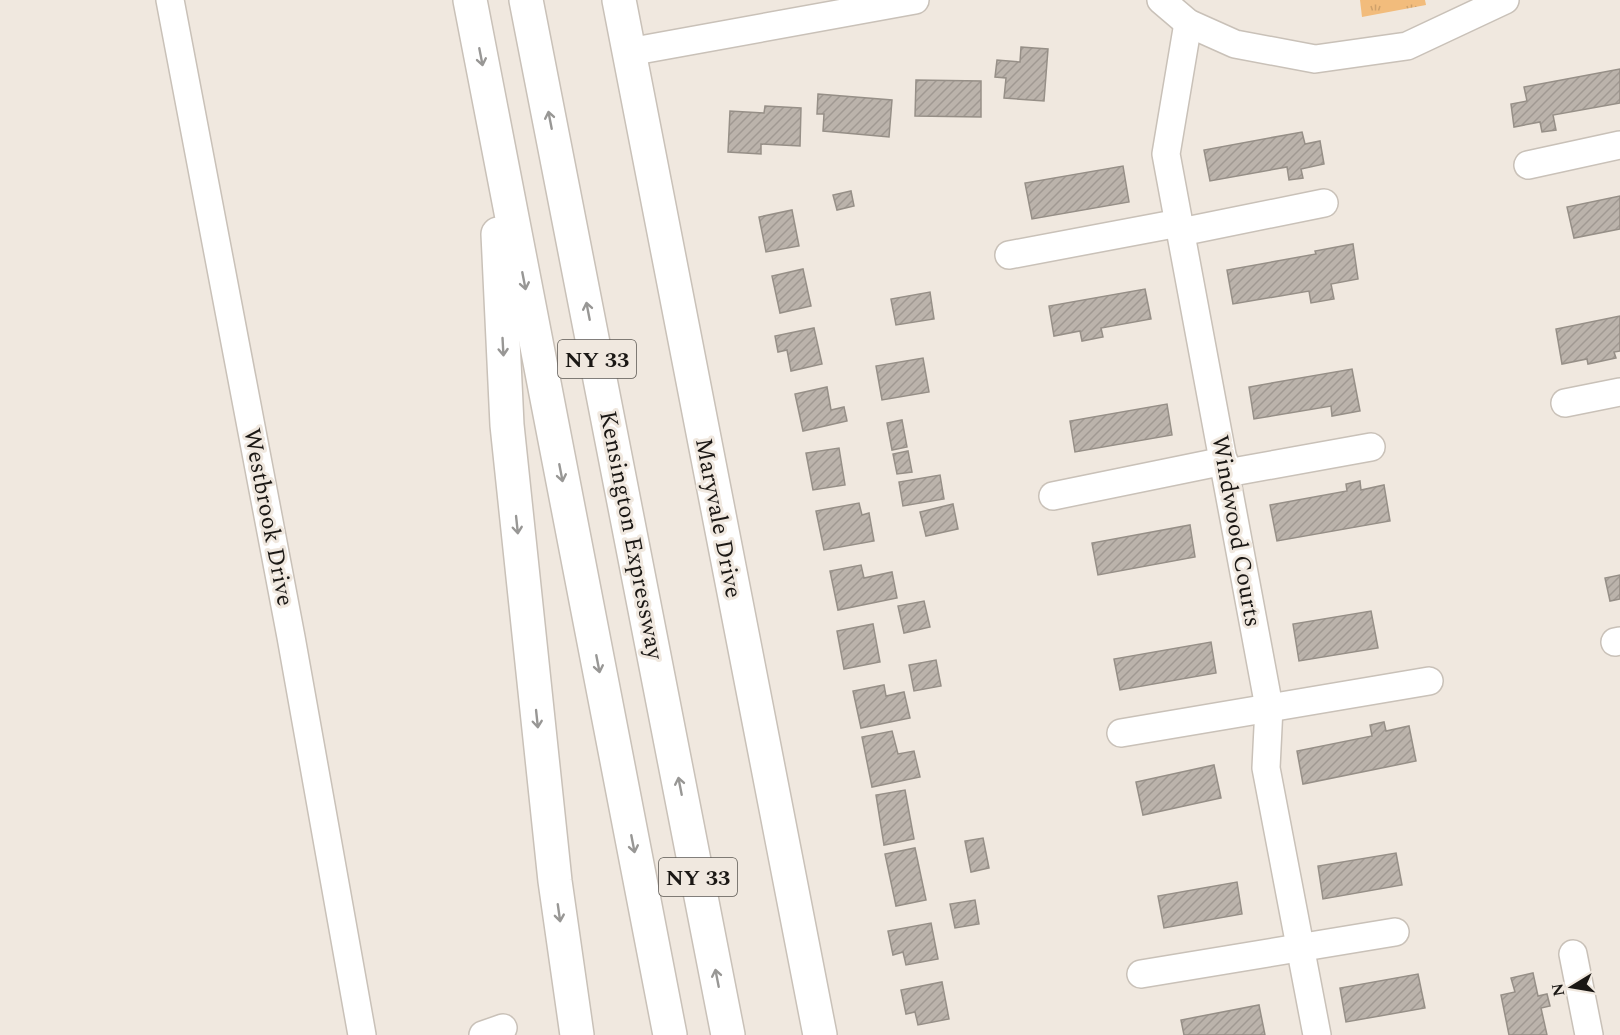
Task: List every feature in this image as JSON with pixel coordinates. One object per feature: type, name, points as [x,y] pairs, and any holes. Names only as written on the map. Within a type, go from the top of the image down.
[{"type":"main road","name":"NY 33","points":[[470,0],[670,1035]]},
{"type":"main road","name":"Kensington Expressway","points":[[526,0],[728,1035]]},
{"type":"main road","name":"Maryvale Drive","points":[[619,0],[820,1035]]},
{"type":"main road","points":[[493,121],[507,425],[554,870],[577,1035]]},
{"type":"street","name":"Westbrook Drive","points":[[170,0],[287,614],[362,1035]]},
{"type":"street","points":[[629,52],[915,0]]},
{"type":"street","points":[[1161,0],[1188,23],[1236,44],[1315,59],[1407,46],[1505,0]]},
{"type":"street","name":"Windwood Courts","points":[[1188,23],[1166,154],[1269,707],[1266,768],[1317,1035]]},
{"type":"street","points":[[1528,165],[1620,145]]},
{"type":"street","points":[[1009,255],[1324,203]]},
{"type":"street","points":[[1565,403],[1620,393]]},
{"type":"street","points":[[1053,496],[1226,467],[1371,447]]},
{"type":"street","points":[[1121,733],[1429,681]]},
{"type":"street","points":[[1141,974],[1395,932]]},
{"type":"street","points":[[1573,954],[1589,1035]]},
{"type":"green space","points":[[1360,0],[1425,0],[1426,5],[1362,17]]},
{"type":"building","points":[[1021,47],[1048,49],[1044,101],[1004,98],[1006,78],[995,77],[997,60],[1020,62]]},
{"type":"building","points":[[1620,69],[1620,103],[1553,115],[1556,130],[1542,132],[1540,122],[1514,127],[1511,104],[1527,101],[1524,87]]},
{"type":"building","points":[[916,80],[981,81],[981,117],[915,116]]},
{"type":"building","points":[[818,94],[892,100],[889,137],[823,131],[824,114],[817,114]]},
{"type":"building","points":[[765,106],[801,108],[800,146],[761,144],[761,154],[728,152],[730,111],[764,113]]},
{"type":"building","points":[[1302,132],[1305,144],[1320,141],[1324,164],[1301,169],[1303,178],[1289,180],[1287,167],[1210,181],[1204,150]]},
{"type":"building","points":[[1123,166],[1129,202],[1032,219],[1025,183]]},
{"type":"building","points":[[851,191],[854,206],[837,210],[833,195]]},
{"type":"building","points":[[1620,196],[1620,229],[1574,238],[1567,207]]},
{"type":"building","points":[[792,210],[799,246],[766,252],[759,217]]},
{"type":"building","points":[[1353,244],[1358,279],[1331,284],[1334,299],[1311,303],[1309,291],[1233,304],[1227,270],[1316,254],[1315,251]]},
{"type":"building","points":[[803,269],[811,306],[780,313],[772,276]]},
{"type":"building","points":[[1145,289],[1151,319],[1101,328],[1103,337],[1082,341],[1080,331],[1054,336],[1049,306]]},
{"type":"building","points":[[930,292],[934,319],[896,325],[891,299]]},
{"type":"building","points":[[1620,316],[1620,351],[1614,352],[1616,358],[1588,364],[1587,359],[1562,364],[1556,329]]},
{"type":"building","points":[[814,328],[822,364],[791,371],[787,350],[778,352],[775,336]]},
{"type":"building","points":[[923,358],[929,392],[882,400],[876,366]]},
{"type":"building","points":[[1352,369],[1360,411],[1332,416],[1331,406],[1254,419],[1249,387]]},
{"type":"building","points":[[827,387],[831,410],[844,407],[847,421],[803,431],[795,394]]},
{"type":"building","points":[[1167,404],[1172,435],[1075,452],[1070,421]]},
{"type":"building","points":[[902,420],[907,447],[892,450],[887,423]]},
{"type":"building","points":[[839,448],[845,485],[813,490],[806,453]]},
{"type":"building","points":[[908,451],[912,472],[897,474],[893,454]]},
{"type":"building","points":[[940,475],[944,499],[903,506],[899,482]]},
{"type":"building","points":[[1360,481],[1361,490],[1384,485],[1390,521],[1277,541],[1270,505],[1347,491],[1346,484]]},
{"type":"building","points":[[859,503],[862,515],[869,513],[874,541],[824,550],[816,511]]},
{"type":"building","points":[[953,504],[958,529],[926,536],[920,512]]},
{"type":"building","points":[[1190,525],[1195,557],[1098,575],[1092,543]]},
{"type":"building","points":[[861,565],[864,578],[892,572],[897,598],[838,610],[830,571]]},
{"type":"building","points":[[1620,575],[1620,599],[1610,601],[1605,578]]},
{"type":"building","points":[[924,601],[930,627],[904,633],[898,606]]},
{"type":"building","points":[[1371,611],[1378,648],[1299,661],[1293,624]]},
{"type":"building","points":[[873,624],[880,662],[844,669],[837,631]]},
{"type":"building","points":[[1211,642],[1216,673],[1120,690],[1114,659]]},
{"type":"building","points":[[936,660],[941,686],[914,691],[909,665]]},
{"type":"building","points":[[884,685],[886,696],[904,692],[910,718],[861,728],[853,691]]},
{"type":"building","points":[[1384,722],[1386,731],[1409,726],[1416,761],[1303,784],[1297,751],[1372,736],[1370,725]]},
{"type":"building","points":[[892,731],[898,754],[914,751],[920,777],[872,787],[862,737]]},
{"type":"building","points":[[1214,765],[1221,798],[1143,815],[1136,782]]},
{"type":"building","points":[[905,790],[914,839],[884,845],[876,795]]},
{"type":"building","points":[[983,838],[989,868],[971,872],[965,841]]},
{"type":"building","points":[[915,848],[926,900],[896,906],[885,854]]},
{"type":"building","points":[[1396,853],[1402,885],[1323,899],[1318,866]]},
{"type":"building","points":[[1237,882],[1242,914],[1164,928],[1158,896]]},
{"type":"building","points":[[975,900],[979,924],[955,928],[950,904]]},
{"type":"building","points":[[931,923],[938,959],[906,965],[903,952],[893,955],[888,931]]},
{"type":"building","points":[[1533,973],[1538,996],[1547,994],[1550,1006],[1541,1008],[1547,1035],[1509,1035],[1501,995],[1515,992],[1511,978]]},
{"type":"building","points":[[1418,974],[1425,1008],[1346,1022],[1340,988]]},
{"type":"building","points":[[942,982],[949,1019],[918,1025],[915,1012],[906,1014],[901,990]]},
{"type":"building","points":[[1259,1005],[1265,1035],[1184,1035],[1181,1020]]}]
